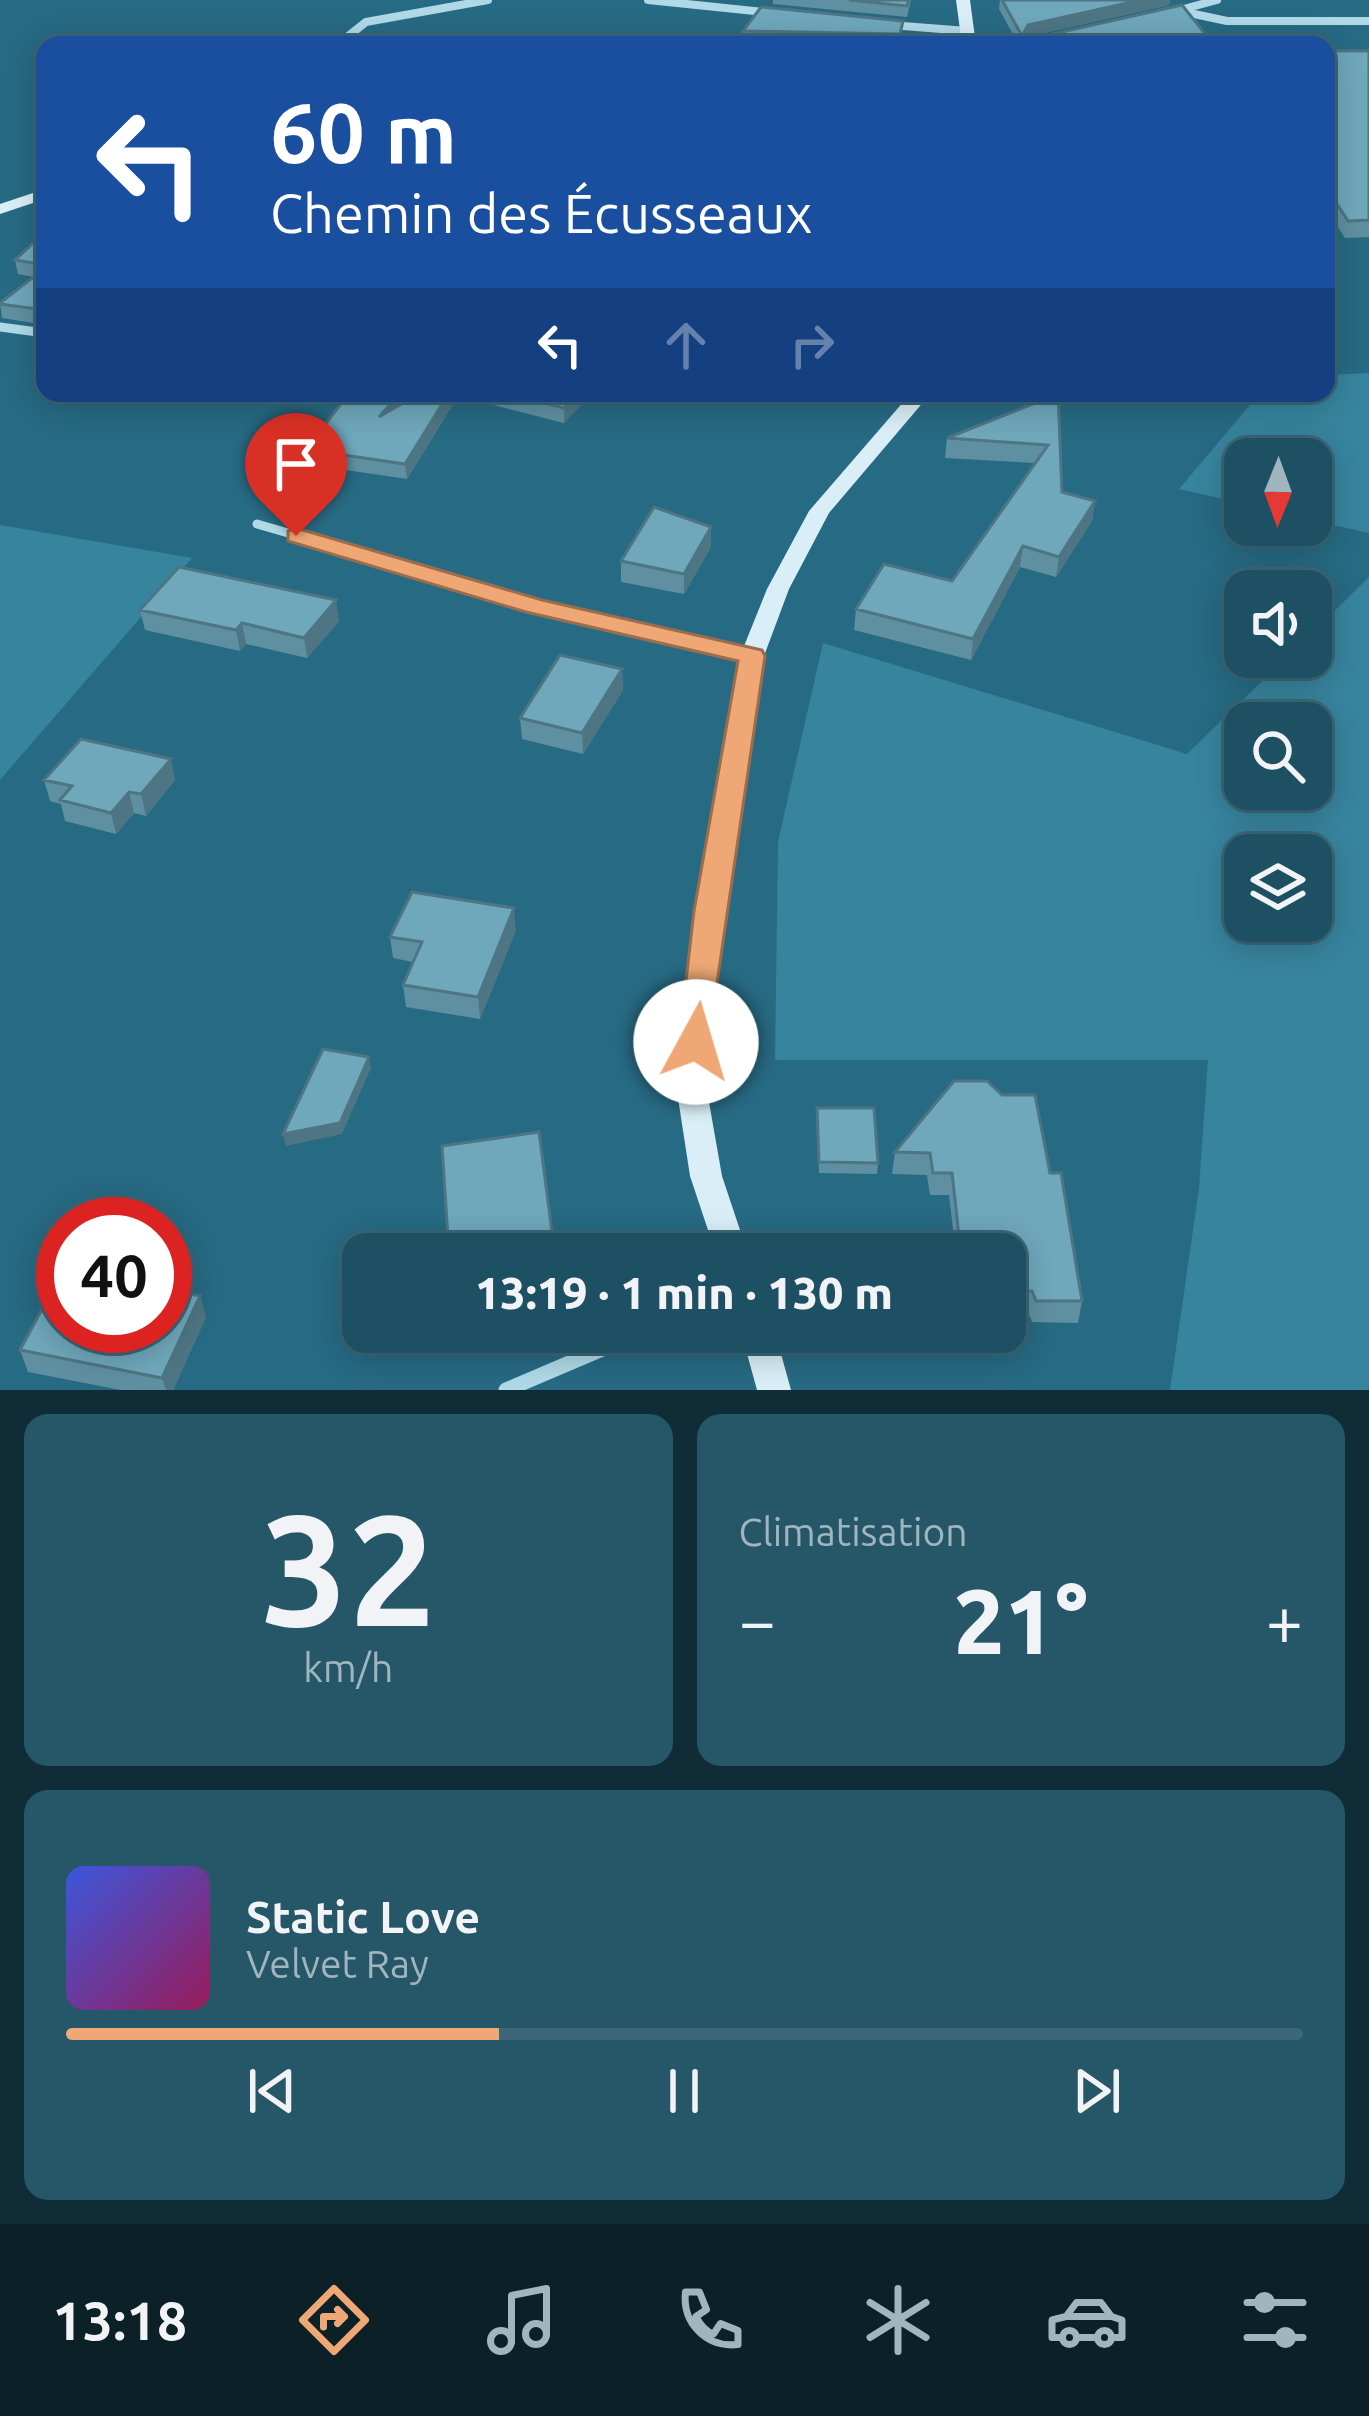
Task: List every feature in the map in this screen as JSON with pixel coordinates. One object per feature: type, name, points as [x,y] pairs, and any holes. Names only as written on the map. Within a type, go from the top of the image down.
[{"type":"street","points":[[348,36],[366,22],[488,0]]},
{"type":"street","points":[[647,0],[787,14]]},
{"type":"street","points":[[963,0],[968,36]]},
{"type":"street","points":[[1162,16],[1217,0]]},
{"type":"street","points":[[1178,10],[1227,21],[1369,21]]},
{"type":"street","points":[[874,23],[955,36]]},
{"type":"street","points":[[0,209],[36,197]]},
{"type":"street","points":[[0,327],[36,332]]},
{"type":"street","points":[[725,1233],[706,1176],[691,1085],[710,911],[752,656],[778,589],[820,511],[913,402]]},
{"type":"street","points":[[256,524],[536,607],[752,656]]},
{"type":"street","points":[[506,1390],[593,1353]]},
{"type":"street","points":[[764,1353],[774,1390]]},
{"type":"shaded area","points":[[1369,373],[1369,533],[1332,525],[1332,438],[1224,438],[1224,499],[1179,489],[1252,402],[1335,402],[1335,375]]},
{"type":"shaded area","points":[[0,525],[192,558],[0,780]]},
{"type":"shaded area","points":[[1369,577],[1369,1390],[1170,1390],[1199,1188],[1208,1060],[775,1060],[778,842],[823,643],[1187,754],[1224,718],[1224,810],[1332,810],[1332,702],[1241,702],[1265,678],[1332,678],[1332,613]]},
{"type":"building","points":[[849,0],[909,0],[907,6]]},
{"type":"building","points":[[1002,0],[1141,0],[1028,25],[1022,36]]},
{"type":"building","points":[[1182,5],[1207,36],[1044,36]]},
{"type":"building","points":[[761,7],[903,21],[900,34],[743,31]]},
{"type":"building","points":[[1335,51],[1369,51],[1369,220],[1348,221],[1335,201]]},
{"type":"building","points":[[36,240],[36,264],[15,260]]},
{"type":"building","points":[[36,275],[36,309],[0,303]]},
{"type":"building","points":[[342,402],[392,402],[379,417],[405,402],[443,402],[405,464],[344,455],[332,469],[307,448]]},
{"type":"building","points":[[1038,402],[1058,402],[1062,492],[1095,501],[1059,557],[1023,546],[973,639],[856,609],[884,564],[952,581],[1048,445],[947,438]]},
{"type":"building","points":[[654,507],[711,527],[684,574],[621,561]]},
{"type":"building","points":[[179,567],[336,600],[304,638],[242,623],[236,630],[140,610]]},
{"type":"building","points":[[560,655],[622,669],[582,733],[520,718]]},
{"type":"building","points":[[81,739],[171,759],[141,794],[129,792],[111,813],[60,800],[72,786],[44,780]]},
{"type":"building","points":[[412,892],[514,908],[478,997],[403,985],[422,942],[390,937]]},
{"type":"building","points":[[323,1049],[369,1057],[340,1123],[283,1134]]},
{"type":"building","points":[[954,1081],[987,1081],[1002,1095],[1035,1095],[1050,1173],[1061,1173],[1082,1301],[1036,1301],[1032,1291],[1026,1291],[1026,1233],[959,1233],[952,1173],[933,1173],[930,1153],[895,1152]]},
{"type":"building","points":[[817,1108],[874,1108],[878,1163],[819,1162]]},
{"type":"building","points":[[539,1132],[552,1233],[448,1233],[442,1146]]},
{"type":"building","points":[[36,1320],[36,1353],[174,1353],[162,1378],[20,1350]]},
{"type":"route","points":[[296,536],[536,607],[752,656],[710,911],[696,1042]]}]
